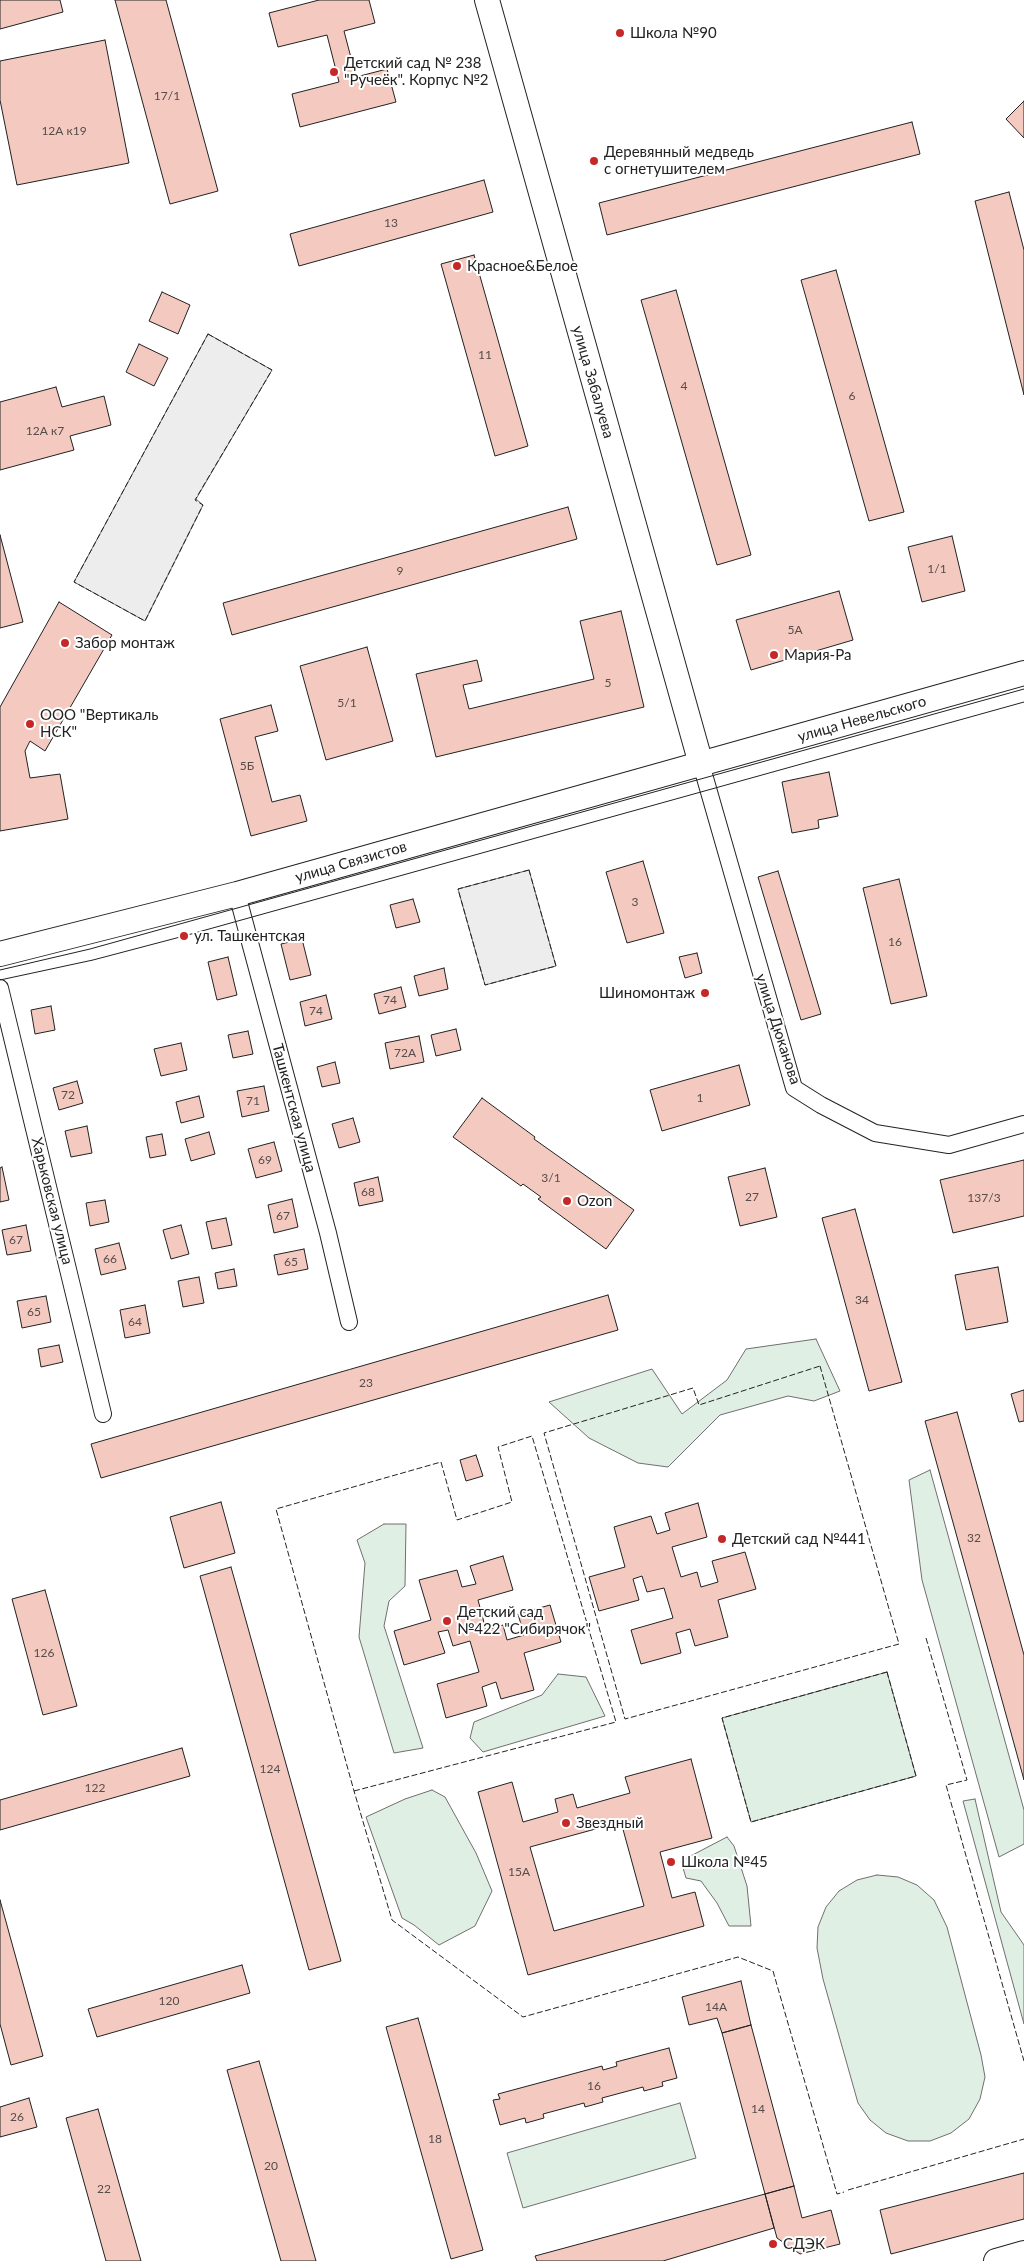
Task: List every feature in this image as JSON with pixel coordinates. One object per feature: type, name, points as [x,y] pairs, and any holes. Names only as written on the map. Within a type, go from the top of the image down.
[{"type":"street","name":"улица Забалуева","points":[[487,0],[701,764]]},
{"type":"street","name":"улица Невельского","points":[[701,764],[1024,673]]},
{"type":"street","name":"улица Связистов","points":[[0,954],[236,894],[701,764]]},
{"type":"street","name":"улица Дюканова","points":[[701,764],[794,1088],[821,1105],[875,1133],[949,1144],[1024,1124]]},
{"type":"street","name":"Ташкентская улица","points":[[236,894],[328,1233],[349,1322]]},
{"type":"street","name":"Харьковская улица","points":[[0,988],[103,1414]]},
{"type":"street","points":[[996,2261],[1024,2253]]},
{"type":"green space","points":[[816,1339],[840,1391],[814,1401],[788,1396],[720,1415],[668,1467],[638,1463],[589,1438],[549,1402],[652,1369],[682,1414],[727,1380],[746,1349]]},
{"type":"green space","points":[[930,1470],[1024,1810],[1024,1844],[999,1857],[922,1580],[909,1480]]},
{"type":"green space","points":[[384,1524],[406,1524],[405,1586],[389,1601],[384,1626],[423,1748],[394,1753],[359,1637],[365,1563],[357,1540]]},
{"type":"green space","points":[[887,1672],[916,1776],[751,1822],[722,1718]]},
{"type":"green space","points":[[558,1674],[586,1677],[605,1716],[483,1752],[470,1738],[474,1722],[542,1695]]},
{"type":"green space","points":[[432,1790],[445,1797],[476,1853],[492,1891],[475,1926],[439,1945],[402,1918],[366,1817],[405,1799]]},
{"type":"green space","points":[[975,1799],[1001,1912],[1024,1945],[1024,2024],[963,1801]]},
{"type":"green space","points":[[727,1837],[734,1846],[747,1886],[751,1926],[729,1926],[717,1903],[701,1881],[686,1878],[681,1861]]},
{"type":"green space","points":[[877,1875],[898,1877],[917,1885],[934,1900],[947,1927],[981,2055],[985,2077],[980,2099],[969,2119],[951,2133],[930,2141],[908,2141],[886,2133],[870,2120],[858,2103],[823,1979],[817,1948],[818,1927],[826,1907],[839,1891],[857,1880]]},
{"type":"green space","points":[[680,2103],[696,2158],[523,2208],[507,2153]]},
{"type":"shaded area","points":[[208,334],[272,370],[196,499],[203,505],[145,621],[74,582]]},
{"type":"shaded area","points":[[529,870],[556,966],[485,985],[458,889]]},
{"type":"building","points":[[0,0],[60,0],[63,12],[0,29]]},
{"type":"building","points":[[115,0],[166,0],[218,191],[170,204]]},
{"type":"building","points":[[319,0],[369,0],[375,23],[344,31],[356,77],[387,69],[396,102],[300,127],[292,94],[339,82],[327,35],[278,47],[269,13]]},
{"type":"building","points":[[105,40],[129,163],[17,185],[0,100],[0,61]]},
{"type":"building","points":[[1024,101],[1024,138],[1006,119]]},
{"type":"building","points":[[912,122],[920,154],[607,235],[599,203]]},
{"type":"building","points":[[484,180],[493,212],[299,266],[290,234]]},
{"type":"building","points":[[1009,192],[1024,250],[1024,395],[975,201]]},
{"type":"building","points":[[474,255],[528,446],[495,456],[441,264]]},
{"type":"building","points":[[836,270],[904,512],[869,521],[801,280]]},
{"type":"building","points":[[676,290],[751,555],[717,565],[641,300]]},
{"type":"building","points":[[162,292],[190,305],[178,334],[149,321]]},
{"type":"building","points":[[139,344],[168,358],[154,386],[126,372]]},
{"type":"building","points":[[56,387],[62,407],[104,396],[111,425],[70,436],[74,450],[0,470],[0,402]]},
{"type":"building","points":[[568,507],[577,539],[232,635],[223,603]]},
{"type":"building","points":[[0,535],[23,622],[0,628]]},
{"type":"building","points":[[952,536],[965,591],[922,602],[908,547]]},
{"type":"building","points":[[839,591],[853,640],[751,670],[736,620]]},
{"type":"building","name":"ООО \"Вертикаль НСК\"","points":[[59,602],[112,635],[45,751],[30,741],[25,751],[30,778],[60,774],[68,819],[0,831],[0,707]]},
{"type":"building","points":[[621,611],[644,707],[436,757],[416,674],[477,660],[482,681],[463,685],[469,709],[594,679],[580,621]]},
{"type":"building","points":[[367,647],[393,741],[326,760],[300,666]]},
{"type":"building","points":[[271,705],[278,731],[255,737],[272,802],[300,795],[307,821],[251,836],[220,719]]},
{"type":"building","points":[[829,772],[838,816],[818,820],[819,828],[792,833],[782,782]]},
{"type":"building","points":[[643,861],[664,933],[627,943],[606,872]]},
{"type":"building","points":[[778,871],[821,1014],[801,1020],[758,877]]},
{"type":"building","points":[[899,879],[927,996],[891,1004],[863,888]]},
{"type":"building","points":[[413,899],[420,922],[396,928],[390,905]]},
{"type":"building","points":[[302,939],[311,975],[290,980],[281,944]]},
{"type":"building","points":[[697,953],[702,973],[685,978],[679,957]]},
{"type":"building","points":[[228,957],[237,995],[217,1000],[208,962]]},
{"type":"building","points":[[444,968],[448,989],[419,996],[414,976]]},
{"type":"building","points":[[401,987],[406,1007],[379,1014],[374,994]]},
{"type":"building","points":[[326,995],[332,1019],[305,1026],[300,1002]]},
{"type":"building","points":[[51,1006],[55,1030],[35,1034],[31,1010]]},
{"type":"building","points":[[456,1029],[461,1050],[436,1056],[431,1035]]},
{"type":"building","points":[[248,1031],[253,1054],[233,1058],[228,1035]]},
{"type":"building","points":[[419,1036],[424,1062],[390,1069],[385,1043]]},
{"type":"building","points":[[181,1043],[187,1070],[161,1076],[154,1049]]},
{"type":"building","points":[[335,1062],[340,1083],[322,1087],[317,1067]]},
{"type":"building","points":[[739,1065],[750,1105],[662,1131],[650,1090]]},
{"type":"building","points":[[77,1081],[83,1103],[59,1110],[53,1088]]},
{"type":"building","points":[[264,1086],[269,1111],[242,1117],[237,1091]]},
{"type":"building","points":[[199,1096],[204,1117],[181,1123],[176,1102]]},
{"type":"building","points":[[482,1098],[535,1137],[534,1139],[634,1210],[606,1249],[538,1199],[541,1197],[523,1184],[521,1186],[453,1137]]},
{"type":"building","points":[[353,1118],[360,1142],[339,1148],[332,1124]]},
{"type":"building","points":[[87,1126],[92,1153],[71,1157],[65,1131]]},
{"type":"building","points":[[209,1132],[215,1154],[191,1161],[185,1139]]},
{"type":"building","points":[[162,1134],[166,1155],[150,1158],[146,1137]]},
{"type":"building","points":[[274,1142],[282,1171],[256,1178],[248,1149]]},
{"type":"building","points":[[1024,1160],[1024,1216],[953,1233],[940,1180]]},
{"type":"building","points":[[2,1167],[9,1200],[0,1202],[0,1168]]},
{"type":"building","points":[[765,1168],[777,1217],[740,1226],[728,1177]]},
{"type":"building","points":[[378,1177],[383,1201],[359,1206],[354,1183]]},
{"type":"building","points":[[292,1199],[298,1227],[274,1233],[268,1205]]},
{"type":"building","points":[[105,1200],[109,1222],[90,1226],[86,1203]]},
{"type":"building","points":[[855,1209],[902,1382],[869,1391],[822,1218]]},
{"type":"building","points":[[226,1218],[232,1245],[212,1249],[206,1222]]},
{"type":"building","points":[[26,1225],[31,1251],[7,1255],[2,1230]]},
{"type":"building","points":[[181,1225],[189,1254],[171,1259],[163,1230]]},
{"type":"building","points":[[119,1243],[126,1269],[101,1275],[95,1249]]},
{"type":"building","points":[[304,1249],[308,1269],[278,1275],[274,1255]]},
{"type":"building","points":[[998,1267],[1008,1322],[966,1330],[955,1275]]},
{"type":"building","points":[[234,1269],[237,1286],[218,1289],[215,1273]]},
{"type":"building","points":[[199,1277],[204,1303],[183,1307],[178,1281]]},
{"type":"building","points":[[608,1295],[618,1330],[101,1478],[91,1444]]},
{"type":"building","points":[[46,1296],[51,1322],[22,1328],[17,1301]]},
{"type":"building","points":[[145,1305],[150,1333],[125,1338],[120,1310]]},
{"type":"building","points":[[59,1345],[63,1362],[41,1367],[38,1349]]},
{"type":"building","points":[[1024,1390],[1024,1421],[1019,1422],[1011,1394]]},
{"type":"building","points":[[957,1412],[1024,1655],[1024,1780],[925,1421]]},
{"type":"building","points":[[476,1455],[483,1476],[466,1481],[460,1460]]},
{"type":"building","points":[[221,1502],[235,1553],[184,1568],[170,1517]]},
{"type":"building","points":[[698,1503],[707,1537],[672,1547],[681,1577],[697,1572],[701,1587],[718,1582],[712,1561],[745,1552],[756,1589],[718,1600],[728,1637],[695,1646],[690,1629],[676,1633],[681,1653],[641,1664],[631,1630],[673,1618],[664,1588],[647,1592],[642,1576],[633,1579],[639,1600],[599,1611],[589,1577],[625,1567],[614,1527],[651,1516],[657,1534],[670,1530],[665,1513]]},
{"type":"building","points":[[503,1556],[513,1590],[478,1600],[486,1630],[503,1625],[507,1640],[524,1635],[518,1614],[550,1605],[561,1642],[524,1653],[534,1690],[501,1699],[496,1682],[482,1687],[487,1706],[446,1718],[437,1684],[479,1672],[470,1641],[453,1646],[448,1630],[438,1632],[445,1653],[404,1665],[394,1631],[431,1620],[419,1580],[457,1570],[462,1587],[476,1584],[470,1566]]},
{"type":"building","points":[[231,1567],[341,1961],[309,1970],[200,1576]]},
{"type":"building","points":[[45,1590],[77,1706],[43,1715],[12,1599]]},
{"type":"building","points":[[182,1748],[190,1776],[0,1830],[0,1800]]},
{"type":"building","points":[[691,1759],[712,1838],[660,1852],[672,1898],[695,1892],[704,1926],[528,1975],[478,1792],[512,1782],[523,1822],[558,1812],[555,1799],[573,1794],[577,1808],[630,1793],[625,1777]],"holes":[[[621,1822],[644,1906],[554,1931],[530,1847]]]},
{"type":"building","points":[[0,1900],[43,2056],[11,2065],[0,2024]]},
{"type":"building","points":[[242,1965],[250,1993],[97,2037],[88,2009]]},
{"type":"building","points":[[741,1981],[751,2025],[722,2033],[717,2018],[689,2025],[682,1997]]},
{"type":"building","points":[[418,2018],[483,2250],[451,2259],[386,2027]]},
{"type":"building","points":[[751,2025],[794,2186],[765,2194],[722,2033]]},
{"type":"building","points":[[669,2048],[677,2078],[662,2082],[663,2086],[644,2091],[643,2087],[602,2098],[603,2102],[585,2107],[584,2103],[543,2114],[544,2118],[526,2123],[525,2118],[500,2125],[493,2100],[500,2099],[498,2094],[602,2066],[603,2070],[617,2066],[616,2062]]},
{"type":"building","points":[[259,2061],[316,2261],[281,2261],[227,2070]]},
{"type":"building","points":[[29,2098],[37,2127],[0,2137],[0,2107]]},
{"type":"building","points":[[98,2109],[141,2261],[106,2261],[66,2118]]},
{"type":"building","points":[[1024,2173],[1024,2219],[891,2254],[880,2210]]},
{"type":"building","points":[[794,2186],[802,2218],[831,2210],[840,2244],[800,2254],[777,2238],[765,2194]]},
{"type":"building","points":[[765,2194],[774,2228],[663,2261],[537,2261],[535,2256]]},
{"type":"tram line","points":[[0,970],[90,949],[1024,689]]},
{"type":"tram line","points":[[0,980],[93,960],[184,936],[1024,702]]},
{"type":"fence","points":[[208,334],[272,370],[195,500],[203,505],[145,621],[74,582],[208,334]]},
{"type":"fence","points":[[529,870],[556,966],[485,985],[458,889],[529,870]]},
{"type":"fence","points":[[820,1366],[899,1644],[625,1719],[544,1433],[693,1388],[699,1405],[820,1366]]},
{"type":"fence","points":[[354,1791],[616,1722],[532,1436],[498,1447],[512,1502],[457,1520],[441,1462],[276,1509],[354,1791],[392,1920],[523,2017],[738,1957],[773,1971],[837,2194],[844,2192]]},
{"type":"fence","points":[[926,1638],[967,1780],[946,1785],[1024,2061]]},
{"type":"fence","points":[[887,1672],[916,1776],[751,1822],[722,1718],[887,1672]]},
{"type":"fence","points":[[848,2190],[1024,2139]]},
{"type":"place","name":"Школа №90","points":[[620,33]]},
{"type":"place","name":"Детский сад № 238 \"Ручеёк\". Корпус №2","points":[[334,72]]},
{"type":"place","name":"Деревянный медведь с огнетушителем","points":[[594,161]]},
{"type":"place","name":"Красное&Белое","points":[[457,266]]},
{"type":"place","name":"Забор монтаж","points":[[65,643]]},
{"type":"place","name":"Мария-Ра","points":[[774,655]]},
{"type":"place","name":"ООО \"Вертикаль НСК\"","points":[[30,724]]},
{"type":"place","name":"ул. Ташкентская","points":[[184,936]]},
{"type":"place","name":"Шиномонтаж","points":[[705,993]]},
{"type":"place","name":"Ozon","points":[[567,1201]]},
{"type":"place","name":"Детский сад №441","points":[[722,1539]]},
{"type":"place","name":"Детский сад №422 \"Сибирячок\"","points":[[447,1621]]},
{"type":"place","name":"Звездный","points":[[566,1823]]},
{"type":"place","name":"Школа №45","points":[[671,1862]]},
{"type":"place","name":"СДЭК","points":[[773,2244]]}]
